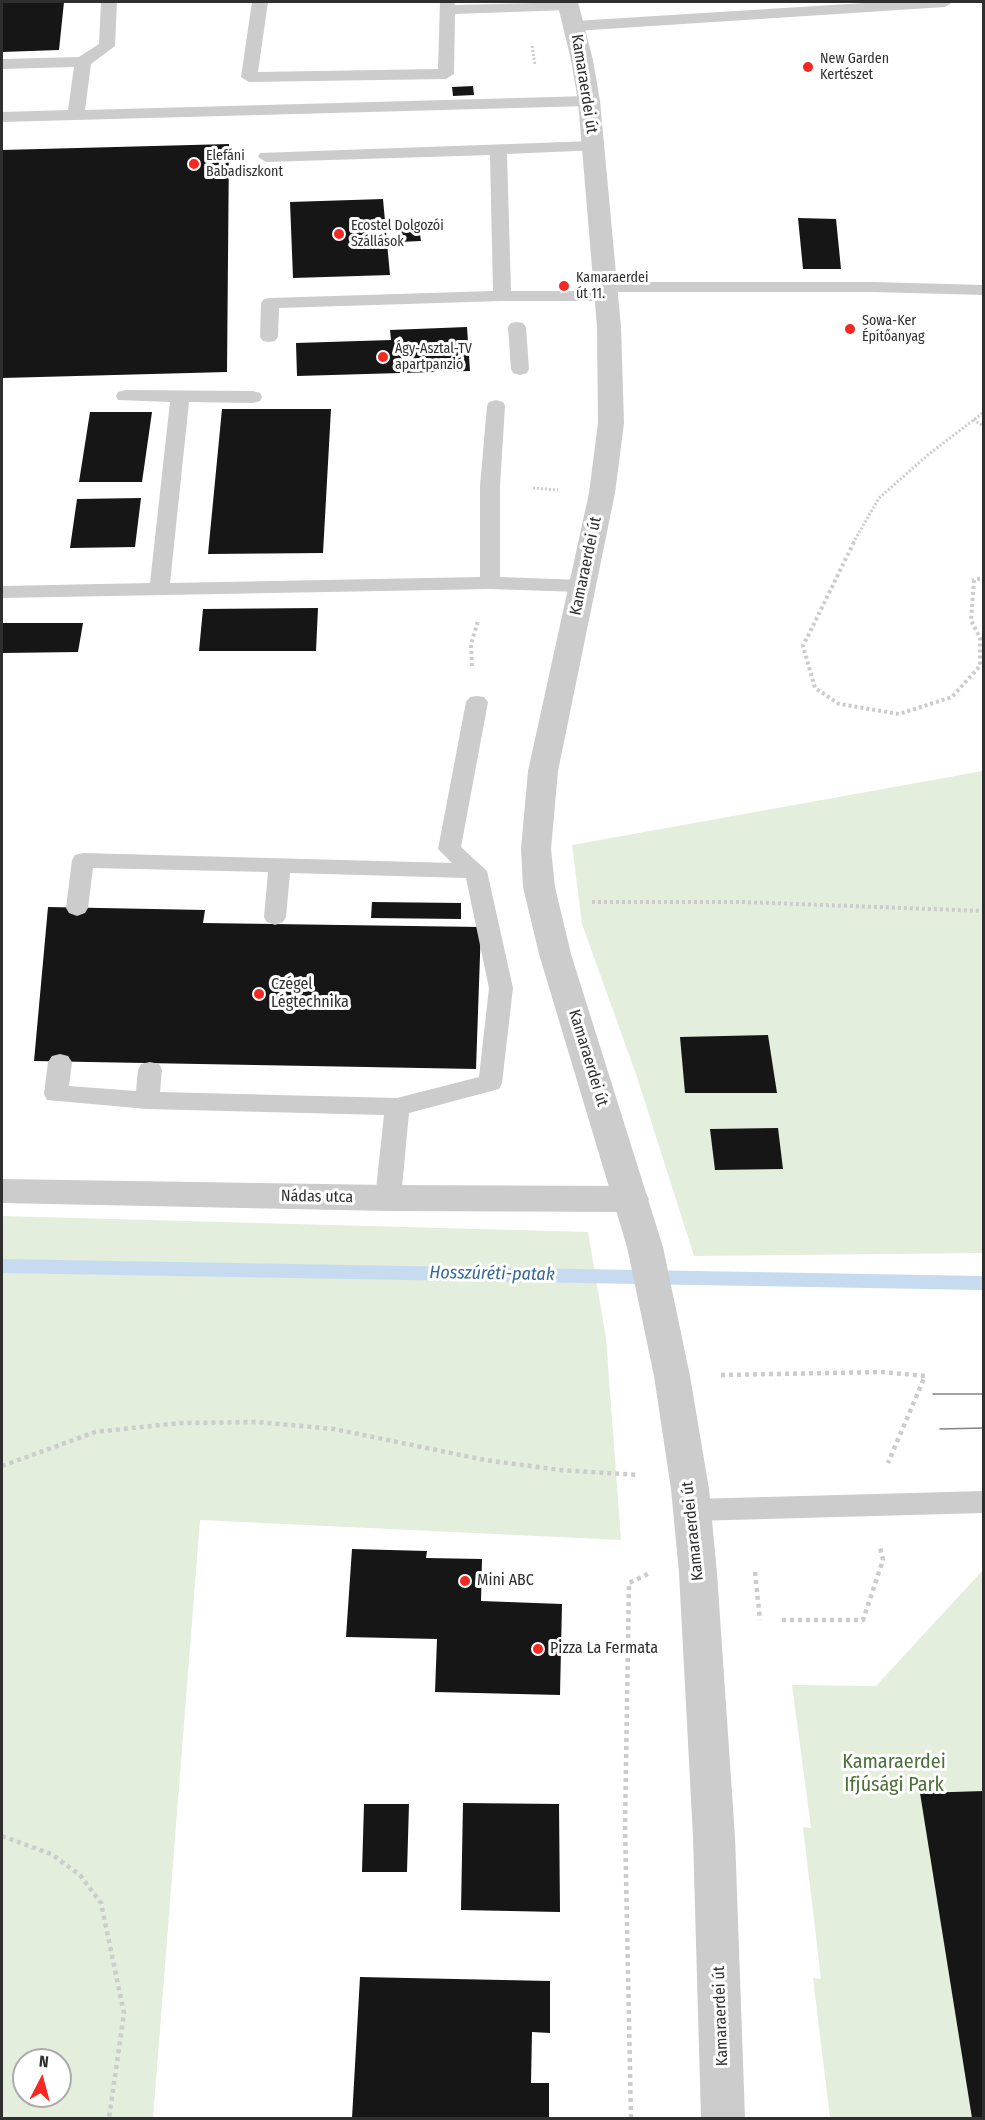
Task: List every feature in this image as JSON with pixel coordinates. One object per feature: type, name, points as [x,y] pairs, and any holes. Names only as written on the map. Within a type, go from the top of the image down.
[{"type":"street","name":"Kamaraerdei út","points":[[570,11],[589,101],[606,292],[612,404],[602,493],[554,713],[538,814],[536,849],[539,887],[555,954],[645,1247],[672,1376],[693,1510],[714,1837],[723,2118]]},
{"type":"street","name":"Nádas utca","points":[[2,1191],[388,1198],[632,1199]]},
{"type":"lane","points":[[2,64],[83,62],[107,46],[109,2]]},
{"type":"lane","points":[[260,2],[249,77],[446,74],[447,6],[526,6],[570,11],[945,2]]},
{"type":"lane","points":[[76,115],[83,62]]},
{"type":"lane","points":[[2,117],[589,101]]},
{"type":"lane","points":[[266,157],[593,146]]},
{"type":"lane","points":[[498,149],[502,296]]},
{"type":"lane","points":[[269,337],[270,303],[606,292],[873,287],[984,290]]},
{"type":"lane","points":[[517,327],[520,369]]},
{"type":"lane","points":[[125,396],[253,397]]},
{"type":"lane","points":[[159,590],[180,397]]},
{"type":"lane","points":[[490,583],[490,486],[496,406]]},
{"type":"lane","points":[[2,592],[490,583],[581,586]]},
{"type":"lane","points":[[60,1062],[56,1094],[147,1100],[397,1107],[490,1083],[501,988],[476,871],[449,849],[477,702]]},
{"type":"lane","points":[[77,908],[83,860],[476,871]]},
{"type":"lane","points":[[275,917],[280,865]]},
{"type":"lane","points":[[147,1100],[150,1070]]},
{"type":"lane","points":[[388,1198],[397,1107]]},
{"type":"lane","points":[[693,1510],[984,1502]]},
{"type":"path","points":[[526,6],[542,102]]},
{"type":"path","points":[[984,412],[879,498],[849,550],[803,646],[815,688],[839,704],[899,714],[952,697],[980,666],[980,638],[971,620],[974,580],[984,578]]},
{"type":"path","points":[[973,420],[984,426]]},
{"type":"path","points":[[490,486],[602,493]]},
{"type":"path","points":[[477,702],[471,644],[490,583]]},
{"type":"path","points":[[543,902],[744,902],[984,911]]},
{"type":"path","points":[[672,1376],[882,1372],[925,1376]]},
{"type":"path","points":[[2,1466],[95,1432],[180,1423],[257,1422],[334,1429],[485,1460],[560,1470],[641,1476]]},
{"type":"path","points":[[632,2118],[626,1826],[629,1583],[649,1574],[648,1563]]},
{"type":"path","points":[[755,1572],[760,1620]]},
{"type":"path","points":[[782,1620],[815,1620]]},
{"type":"path","points":[[2,1836],[51,1854],[80,1875],[100,1903],[124,2013],[109,2118]]},
{"type":"green space","points":[[983,771],[983,1253],[694,1256],[637,1077],[582,924],[572,845]]},
{"type":"green space","points":[[2,1216],[588,1232],[606,1338],[621,1540],[200,1520],[153,2118],[2,2118]]},
{"type":"green space","name":"Kamaraerdei Ifjúsági Park","points":[[983,1570],[983,2118],[830,2118],[813,1978],[821,1979],[803,1827],[811,1828],[792,1685],[876,1686]]},
{"type":"building","points":[[2,2],[64,2],[59,50],[2,52]]},
{"type":"building","points":[[473,86],[474,95],[453,96],[452,87]]},
{"type":"building","points":[[229,144],[227,372],[2,378],[2,150]]},
{"type":"building","name":"Ecostel Dolgozói Szállások","points":[[383,199],[390,275],[293,278],[290,202]]},
{"type":"building","points":[[798,218],[836,219],[841,269],[803,269]]},
{"type":"building","points":[[419,228],[421,241],[399,242],[397,229]]},
{"type":"building","name":"Ágy-Asztal-TV apartpanzió","points":[[467,327],[470,371],[297,376],[296,343],[391,340],[390,330]]},
{"type":"building","points":[[222,409],[331,409],[323,553],[208,554]]},
{"type":"building","points":[[90,412],[152,412],[142,482],[79,482]]},
{"type":"building","points":[[141,498],[135,547],[70,548],[77,499]]},
{"type":"building","points":[[318,608],[316,651],[199,651],[203,609]]},
{"type":"building","points":[[2,623],[83,623],[78,652],[2,653]]},
{"type":"building","points":[[372,902],[461,903],[461,919],[371,918]]},
{"type":"building","name":"Czégel Légtechnika","points":[[48,907],[205,910],[203,923],[481,927],[476,1069],[34,1061]]},
{"type":"building","points":[[768,1035],[777,1093],[685,1093],[680,1037]]},
{"type":"building","points":[[778,1128],[783,1169],[715,1170],[710,1129]]},
{"type":"building","points":[[352,1549],[427,1551],[426,1558],[482,1559],[481,1601],[562,1604],[560,1695],[435,1692],[437,1639],[346,1637]]},
{"type":"building","points":[[984,1791],[984,2118],[972,2118],[920,1793]]},
{"type":"building","points":[[463,1803],[559,1804],[560,1912],[461,1910]]},
{"type":"building","points":[[364,1804],[409,1804],[407,1872],[362,1872]]},
{"type":"building","points":[[360,1977],[550,1981],[550,2033],[532,2032],[531,2083],[549,2083],[549,2118],[352,2118]]},
{"type":"waterway","name":"Hosszúréti-patak","points":[[2,1266],[984,1283]]},
{"type":"tram line","points":[[933,1394],[984,1394]]},
{"type":"tram line","points":[[940,1429],[984,1428]]},
{"type":"place","name":"New Garden Kertészet","points":[[808,67]]},
{"type":"place","name":"Elefáni Babadiszkont","points":[[194,164]]},
{"type":"place","name":"Ecostel Dolgozói Szállások","points":[[339,234]]},
{"type":"place","name":"Kamaraerdei út 11.","points":[[564,286]]},
{"type":"place","name":"Sowa-Ker Építőanyag","points":[[850,329]]},
{"type":"place","name":"Ágy-Asztal-TV apartpanzió","points":[[383,357]]},
{"type":"place","name":"Czégel Légtechnika","points":[[259,994]]},
{"type":"place","name":"Mini ABC","points":[[465,1581]]},
{"type":"place","name":"Pizza La Fermata","points":[[538,1649]]}]
